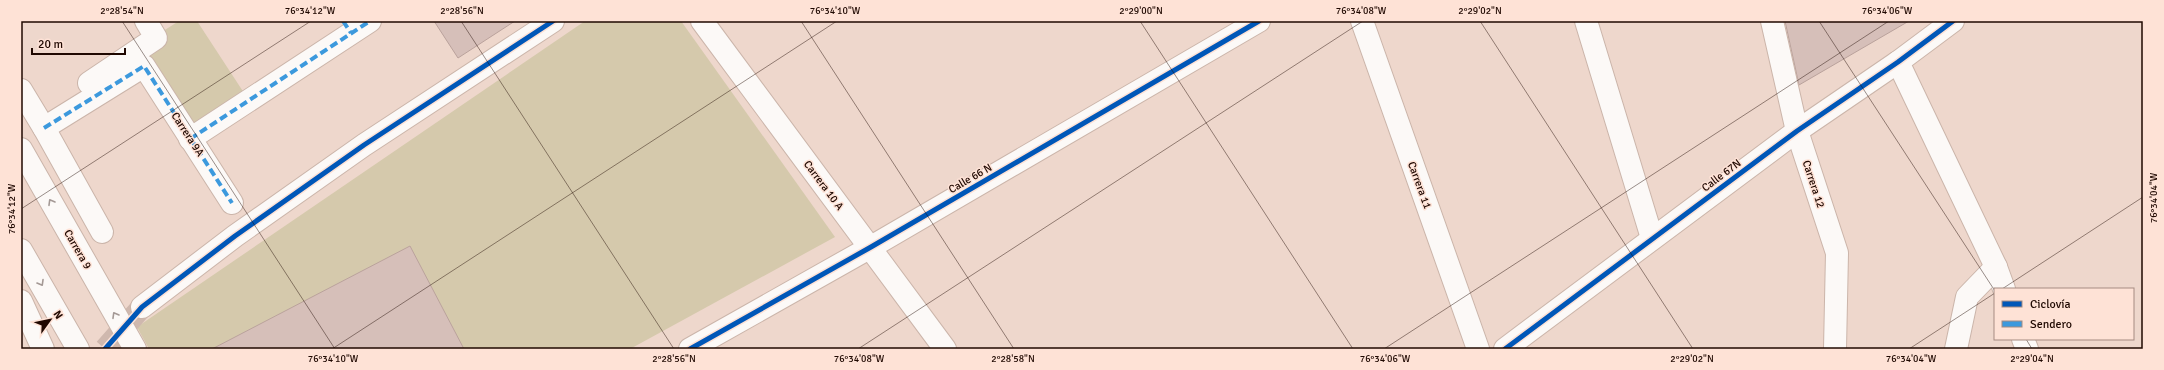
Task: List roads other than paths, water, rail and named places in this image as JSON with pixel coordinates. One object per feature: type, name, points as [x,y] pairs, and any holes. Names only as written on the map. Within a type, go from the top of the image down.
[{"type":"street","points":[[190,139],[347,27],[370,21]]},
{"type":"street","points":[[142,307],[235,236],[364,145],[554,21]]},
{"type":"street","name":"Carrera 10 A","points":[[702,21],[871,247],[945,349]]},
{"type":"street","name":"Calle 66 N","points":[[690,349],[871,247],[1259,21]]},
{"type":"street","name":"Carrera 11","points":[[1362,21],[1478,349]]},
{"type":"street","points":[[1586,21],[1652,238]]},
{"type":"street","name":"Carrera 12","points":[[1772,21],[1797,131],[1837,253],[1835,349]]},
{"type":"street","name":"Calle 67N","points":[[1505,349],[1797,131],[1898,62],[1953,21]]},
{"type":"street","points":[[41,123],[151,29]]},
{"type":"street","points":[[1898,62],[1996,267],[2004,288]]},
{"type":"street","name":"Carrera 9A","points":[[41,123],[144,66],[232,203]]},
{"type":"street","points":[[21,90],[102,232]]},
{"type":"street","name":"Carrera 9","points":[[21,150],[135,349]]},
{"type":"street","points":[[21,250],[78,349]]},
{"type":"street","points":[[1956,349],[1967,297],[1996,267]]},
{"type":"street","points":[[21,301],[43,349]]},
{"type":"tunnel","points":[[105,349],[142,307]]}]
